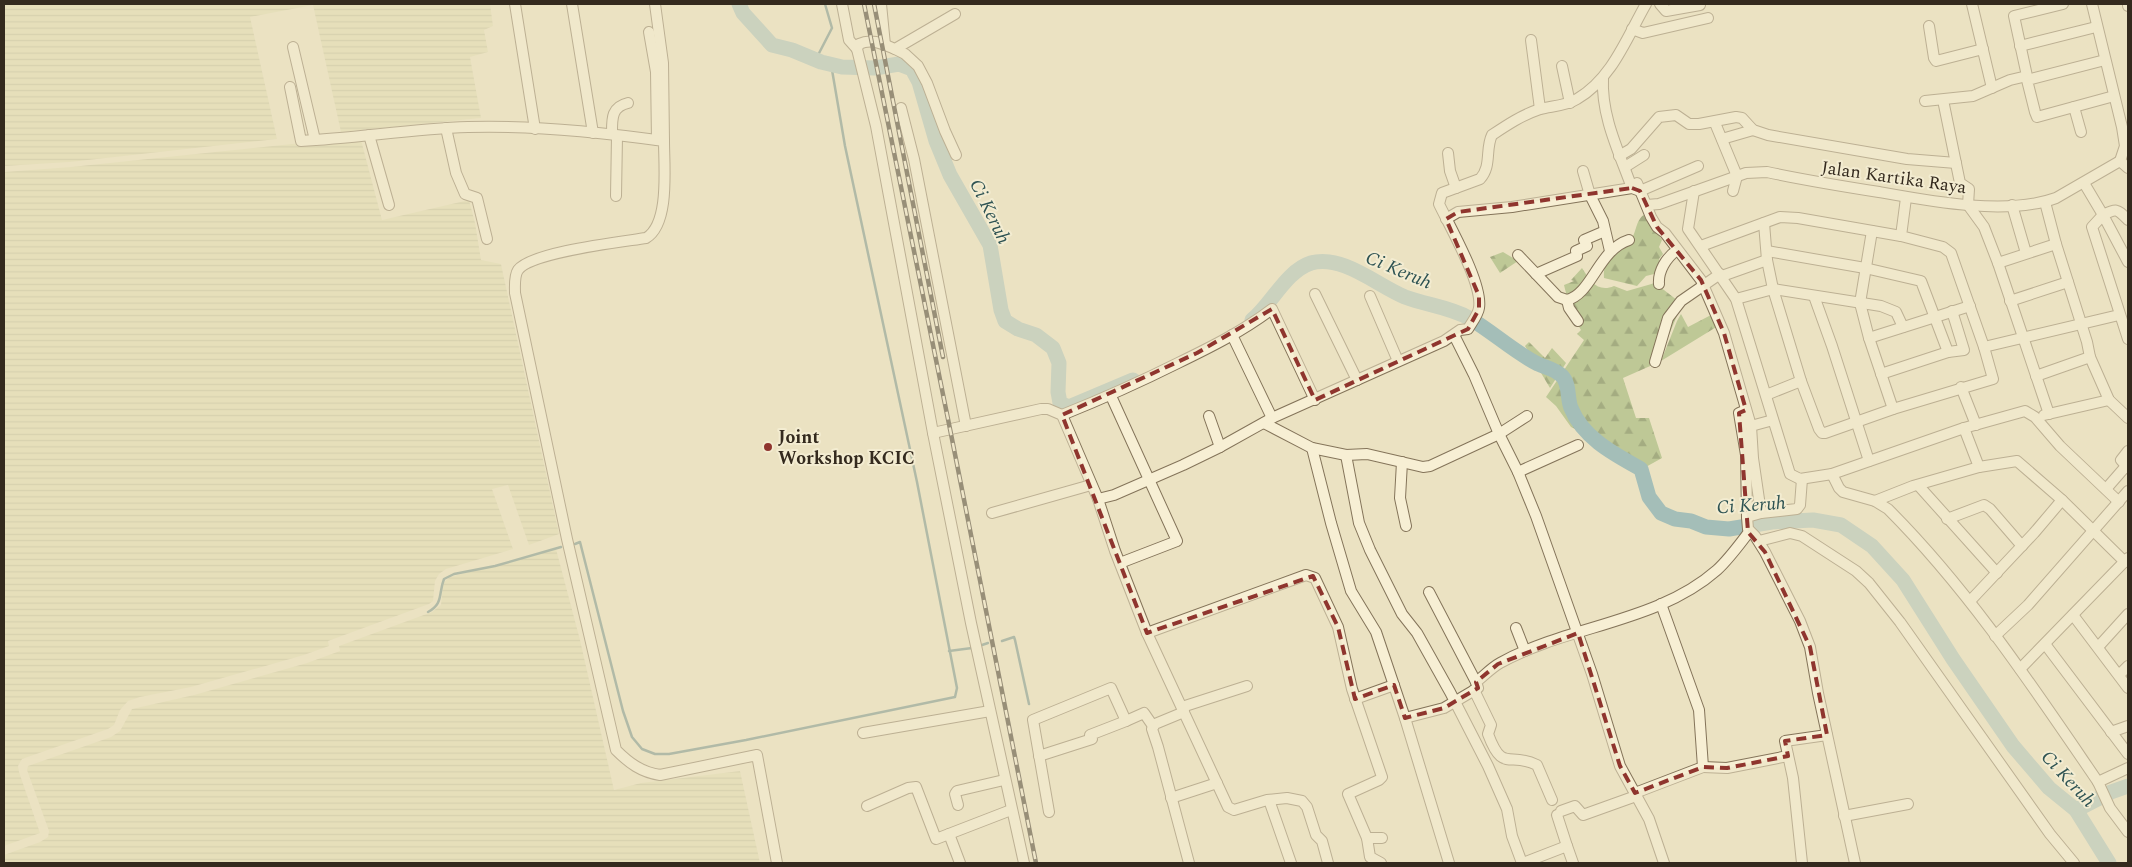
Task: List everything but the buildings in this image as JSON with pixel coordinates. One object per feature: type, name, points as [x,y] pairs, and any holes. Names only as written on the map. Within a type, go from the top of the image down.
[{"type":"street","points":[[515,4],[535,129]]},
{"type":"street","points":[[572,4],[593,133]]},
{"type":"street","points":[[655,4],[663,63],[662,210],[653,234],[646,238],[536,258],[518,270],[515,293],[567,539],[616,750],[635,767],[650,774],[660,775],[757,756],[777,863]]},
{"type":"street","points":[[842,4],[849,40],[857,49],[861,61],[876,126],[933,433],[1004,780],[1024,863]]},
{"type":"street","points":[[881,4],[890,47]]},
{"type":"street","points":[[1098,499],[1114,495],[1220,447],[1268,420],[1398,362],[1454,335],[1460,330],[1468,329],[1479,309],[1479,296],[1460,245],[1439,204],[1442,193],[1480,179],[1484,175],[1487,168],[1492,135],[1523,116],[1540,109],[1570,103],[1591,90],[1604,78],[1635,30],[1646,4]]},
{"type":"street","points":[[1660,4],[1666,11],[1700,5]]},
{"type":"street","points":[[1972,4],[1992,88]]},
{"type":"street","points":[[2014,4],[2017,15]]},
{"type":"street","points":[[1925,101],[1973,96],[2010,80],[2027,76],[2014,16],[2060,4]]},
{"type":"street","points":[[2092,4],[2096,27],[2122,127],[2125,146],[2124,159],[2128,168]]},
{"type":"street","points":[[890,47],[955,14]]},
{"type":"street","points":[[1635,30],[1652,31],[1708,18]]},
{"type":"street","points":[[1928,26],[1936,61],[1983,49]]},
{"type":"street","points":[[2020,46],[2096,27]]},
{"type":"street","points":[[649,32],[656,72],[661,141]]},
{"type":"street","points":[[1532,40],[1540,109]]},
{"type":"street","points":[[857,49],[859,44],[863,42],[877,42],[904,54],[918,66],[928,83],[944,132],[956,155]]},
{"type":"street","points":[[293,47],[315,140]]},
{"type":"street","points":[[2105,60],[2027,80],[2036,117],[2114,96]]},
{"type":"street","points":[[1562,66],[1570,103]]},
{"type":"street","points":[[1604,78],[1604,104],[1621,155],[1657,227],[1665,233],[1673,253],[1700,287],[1724,333],[1744,411],[1751,426],[1753,458],[1761,513]]},
{"type":"street","points":[[290,86],[301,141],[468,127],[593,133],[661,141]]},
{"type":"street","points":[[1943,100],[1960,183],[1969,189],[1968,205],[1984,227],[1998,263],[2049,414]]},
{"type":"street","points":[[616,196],[614,110],[617,106],[628,103]]},
{"type":"street","points":[[2074,107],[2081,132]]},
{"type":"street","points":[[901,108],[914,160],[966,426]]},
{"type":"street","points":[[1621,155],[1631,149],[1659,117],[1676,115],[1689,124],[1715,123],[1736,117],[1742,118],[1753,130],[1768,135],[1898,158],[1956,163]]},
{"type":"street","points":[[1715,123],[1737,176],[1733,191]]},
{"type":"street","points":[[446,128],[460,184],[465,194],[476,198],[487,239]]},
{"type":"street","points":[[1722,139],[1753,130]]},
{"type":"street","points":[[369,135],[389,205]]},
{"type":"street","points":[[1448,153],[1450,171],[1456,188]]},
{"type":"street","points":[[1627,166],[1644,155]]},
{"type":"street","name":"Jalan Kartika Raya","points":[[1647,206],[1659,204],[1746,172],[1767,172],[1906,198],[1968,205],[2012,205],[2045,202],[2084,183],[2124,159]]},
{"type":"street","points":[[1446,219],[1458,212],[1637,189],[1698,166]]},
{"type":"street","points":[[1582,171],[1605,231],[1605,258]]},
{"type":"street","points":[[2084,183],[2128,262]]},
{"type":"street","points":[[1694,191],[1687,227],[1736,299],[1790,474],[1802,479],[1832,474],[1964,428],[2025,411],[2035,417],[2060,446],[2119,502]]},
{"type":"street","points":[[1901,236],[1906,198]]},
{"type":"street","points":[[2045,202],[2090,357],[2109,400],[2128,418]]},
{"type":"street","points":[[2012,205],[2026,253]]},
{"type":"street","points":[[2128,220],[2119,211],[2114,210],[2103,215],[2092,227],[2128,339]]},
{"type":"street","points":[[1701,246],[1764,223],[1780,218],[1798,218],[1901,236],[1948,249],[1970,306],[1993,379],[1893,408],[1822,433],[1818,429],[1801,381],[1773,289],[1764,223]]},
{"type":"street","points":[[1536,274],[1578,256],[1576,252],[1587,246],[1584,240],[1605,231]]},
{"type":"street","points":[[1872,232],[1860,303],[1868,338],[1893,408]]},
{"type":"street","points":[[1518,256],[1559,298],[1567,300],[1581,291],[1605,258],[1629,240]]},
{"type":"street","points":[[1998,263],[2056,244]]},
{"type":"street","points":[[1659,284],[1658,276],[1673,253]]},
{"type":"street","points":[[1655,362],[1668,318],[1681,301],[1721,275],[1767,255],[1866,268],[1921,281],[1948,352]]},
{"type":"street","points":[[2010,301],[2068,282]]},
{"type":"street","points":[[1736,299],[1773,289],[1891,308],[1899,315],[1903,327]]},
{"type":"street","points":[[1315,294],[1356,380]]},
{"type":"street","points":[[1370,296],[1398,362]]},
{"type":"street","points":[[1814,296],[1869,460]]},
{"type":"street","points":[[1567,300],[1569,308],[1578,321]]},
{"type":"street","points":[[1868,338],[1970,306]]},
{"type":"street","points":[[1062,415],[1111,396],[1232,335],[1272,309],[1314,400]]},
{"type":"street","points":[[1881,374],[1948,352],[1964,350],[1952,311]]},
{"type":"street","points":[[1984,347],[2119,315]]},
{"type":"street","points":[[1232,335],[1268,420],[1312,448],[1346,455],[1367,454],[1430,466],[1499,434],[1527,416]]},
{"type":"street","points":[[1454,335],[1518,472],[1536,516],[1578,633],[1620,766],[1649,819],[1664,863]]},
{"type":"street","points":[[2036,376],[2090,357]]},
{"type":"street","points":[[1766,395],[1801,381]]},
{"type":"street","points":[[1961,388],[1976,425]]},
{"type":"street","points":[[1111,396],[1177,540],[1120,564]]},
{"type":"street","points":[[2035,417],[2109,400]]},
{"type":"street","points":[[933,433],[1048,409],[1062,415],[1098,499],[1120,564],[1147,632],[1228,807],[1234,810],[1269,800],[1287,798],[1302,802],[1307,807],[1316,835],[1322,841],[1328,863]]},
{"type":"street","points":[[1405,718],[1444,708],[1455,702],[1498,664],[1525,651],[1662,607],[1717,570],[1737,548],[1748,531],[1744,411]]},
{"type":"street","points":[[1209,416],[1220,447]]},
{"type":"street","points":[[1751,426],[1773,420]]},
{"type":"street","points":[[1964,428],[1979,467]]},
{"type":"street","points":[[1518,472],[1578,445]]},
{"type":"street","points":[[1312,448],[1351,591],[1376,632],[1405,718],[1449,863]]},
{"type":"street","points":[[2106,489],[2127,467],[2121,460],[2128,451]]},
{"type":"street","points":[[1346,455],[1360,524],[1370,550],[1402,614],[1417,633],[1488,766],[1507,808],[1512,836],[1523,863],[1567,846]]},
{"type":"street","points":[[1875,501],[1918,485],[1979,467],[2016,461],[2062,500],[2127,560],[2020,669]]},
{"type":"street","points":[[1402,462],[1400,498],[1406,526]]},
{"type":"street","points":[[1832,474],[1843,492],[1875,501],[1897,517],[1970,601],[2020,669],[2100,785],[2109,807],[2128,832]]},
{"type":"street","points":[[1747,518],[1761,513],[1798,509],[1802,479]]},
{"type":"street","points":[[992,513],[1091,485]]},
{"type":"street","points":[[1918,485],[1996,573]]},
{"type":"street","points":[[1995,636],[2028,605],[2128,491]]},
{"type":"street","points":[[1970,601],[2062,500]]},
{"type":"street","points":[[1947,519],[1984,505],[1990,509],[2022,546]]},
{"type":"street","points":[[1748,531],[1759,541],[1800,621],[1810,647],[1855,863]]},
{"type":"street","points":[[1759,541],[1790,533],[1802,536],[1856,571],[1869,584],[1900,622],[2050,834],[2074,863]]},
{"type":"street","points":[[1147,632],[1302,576],[1310,575],[1319,585],[1338,627],[1355,698],[1382,777],[1348,794],[1367,838],[1370,856],[1381,863]]},
{"type":"street","points":[[1429,592],[1475,686],[1491,724],[1488,734],[1499,757],[1506,760],[1527,761],[1537,764],[1552,800]]},
{"type":"street","points":[[1662,607],[1700,710],[1703,767]]},
{"type":"street","points":[[2099,646],[2128,614]]},
{"type":"street","points":[[2073,615],[2099,646],[2127,685]]},
{"type":"street","points":[[1516,628],[1525,651]]},
{"type":"street","points":[[2045,644],[2128,754]]},
{"type":"street","points":[[2120,675],[2128,666]]},
{"type":"street","points":[[1355,698],[1394,685]]},
{"type":"street","points":[[1153,726],[1183,709],[1247,686]]},
{"type":"street","points":[[1049,812],[1033,720],[1111,688],[1126,721]]},
{"type":"street","points":[[863,733],[990,711]]},
{"type":"street","points":[[1039,756],[1092,739],[1090,735],[1144,713],[1153,726],[1152,729],[1189,863]]},
{"type":"street","points":[[2111,732],[2128,726]]},
{"type":"street","points":[[1802,863],[1793,778],[1785,742],[1827,734]]},
{"type":"street","points":[[1573,863],[1559,813],[1575,806],[1583,815],[1703,767],[1727,768],[1788,756]]},
{"type":"street","points":[[2100,785],[2128,768]]},
{"type":"street","points":[[958,805],[955,794],[957,791],[1004,780]]},
{"type":"street","points":[[1171,798],[1217,783]]},
{"type":"street","points":[[867,806],[914,787],[919,793],[935,837],[940,838],[963,827],[1011,810]]},
{"type":"street","points":[[1269,800],[1291,863]]},
{"type":"street","points":[[1844,816],[1908,804]]},
{"type":"street","points":[[949,834],[960,863]]},
{"type":"street","points":[[1367,838],[1382,838]]},
{"type":"highlighted area","points":[[1632,188],[1640,191],[1657,227],[1701,280],[1724,333],[1746,410],[1739,413],[1748,532],[1765,552],[1810,647],[1827,735],[1785,741],[1788,756],[1727,768],[1703,767],[1635,793],[1620,766],[1578,633],[1498,664],[1476,682],[1478,688],[1444,708],[1405,718],[1394,685],[1355,699],[1338,627],[1313,576],[1147,633],[1062,415],[1197,353],[1272,309],[1315,400],[1468,329],[1479,309],[1479,296],[1446,219],[1458,212]]},
{"type":"shaded area","points":[[4,4],[490,4],[493,26],[484,30],[488,52],[470,57],[481,118],[341,132],[313,5],[250,17],[277,139],[70,162],[4,166]]},
{"type":"shaded area","points":[[361,140],[382,220],[469,200],[481,260],[501,264],[559,534],[529,545],[508,485],[492,489],[513,549],[446,569],[439,574],[435,581],[433,601],[429,604],[328,641],[329,646],[304,655],[191,687],[128,701],[120,710],[114,725],[108,729],[22,759],[18,766],[19,772],[40,833],[4,846],[4,172],[71,167],[301,143]]},
{"type":"shaded area","points":[[556,549],[580,640],[614,790],[641,783],[740,771],[760,863],[4,863],[4,855],[40,842],[48,837],[49,831],[27,770],[28,766],[111,737],[120,731],[132,709],[194,695],[307,663],[340,651],[339,646],[432,612],[441,605],[443,583],[450,577]]},
{"type":"green space","points":[[1645,214],[1662,240],[1659,247],[1663,254],[1659,259],[1662,267],[1658,273],[1646,276],[1637,286],[1604,278],[1604,271],[1609,260],[1630,241],[1639,220]]},
{"type":"green space","points":[[1503,252],[1518,261],[1500,273],[1490,257]]},
{"type":"green space","points":[[1582,268],[1591,281],[1599,287],[1608,288],[1614,286],[1627,291],[1655,283],[1682,304],[1657,363],[1623,378],[1636,418],[1649,418],[1662,458],[1635,473],[1594,438],[1571,427],[1556,406],[1546,397],[1584,340],[1577,334],[1581,330],[1564,302],[1567,297],[1564,285],[1574,281],[1571,280]]},
{"type":"green space","points":[[1681,314],[1688,327],[1711,315],[1718,326],[1661,361],[1677,321]]},
{"type":"green space","points":[[1529,342],[1545,358],[1552,348],[1566,363],[1550,388],[1525,346]]},
{"type":"waterway","name":"Ci Keruh","points":[[739,4],[743,13],[772,45],[792,50],[821,62],[842,67],[875,68],[899,64],[912,69],[919,82],[936,141],[950,175],[990,245],[1001,310],[1005,321],[1018,329],[1036,335],[1053,348],[1059,363],[1058,392],[1060,403],[1069,407],[1133,380]]},
{"type":"waterway","points":[[816,59],[832,28],[825,4]]},
{"type":"waterway","points":[[575,544],[580,542],[623,711],[632,737],[642,749],[655,754],[669,754],[955,697],[957,688],[917,482],[845,146],[831,64]]},
{"type":"waterway","name":"Ci Keruh","points":[[1252,320],[1286,281],[1302,267],[1323,261],[1347,267],[1360,272],[1405,297],[1462,314],[1529,359],[1554,370],[1565,379],[1571,408],[1576,419],[1591,437],[1600,444],[1641,469],[1649,497],[1661,513],[1675,519],[1691,521],[1706,527],[1729,529],[1772,522],[1813,520],[1841,525],[1872,546],[1903,580],[1953,659],[2013,746],[2049,788],[2076,810],[2109,863]]},
{"type":"waterway","points":[[428,612],[439,602],[444,579],[454,574],[495,566],[561,547]]},
{"type":"waterway","points":[[1002,641],[1014,637],[1029,704]]},
{"type":"waterway","points":[[982,645],[988,643]]},
{"type":"waterway","points":[[949,651],[972,648]]},
{"type":"waterway","points":[[2076,810],[2111,792],[2128,786]]},
{"type":"railway","points":[[864,4],[1036,863]]},
{"type":"railway","points":[[874,4],[943,357]]},
{"type":"place","name":"Joint Workshop KCIC","points":[[768,447]]}]
